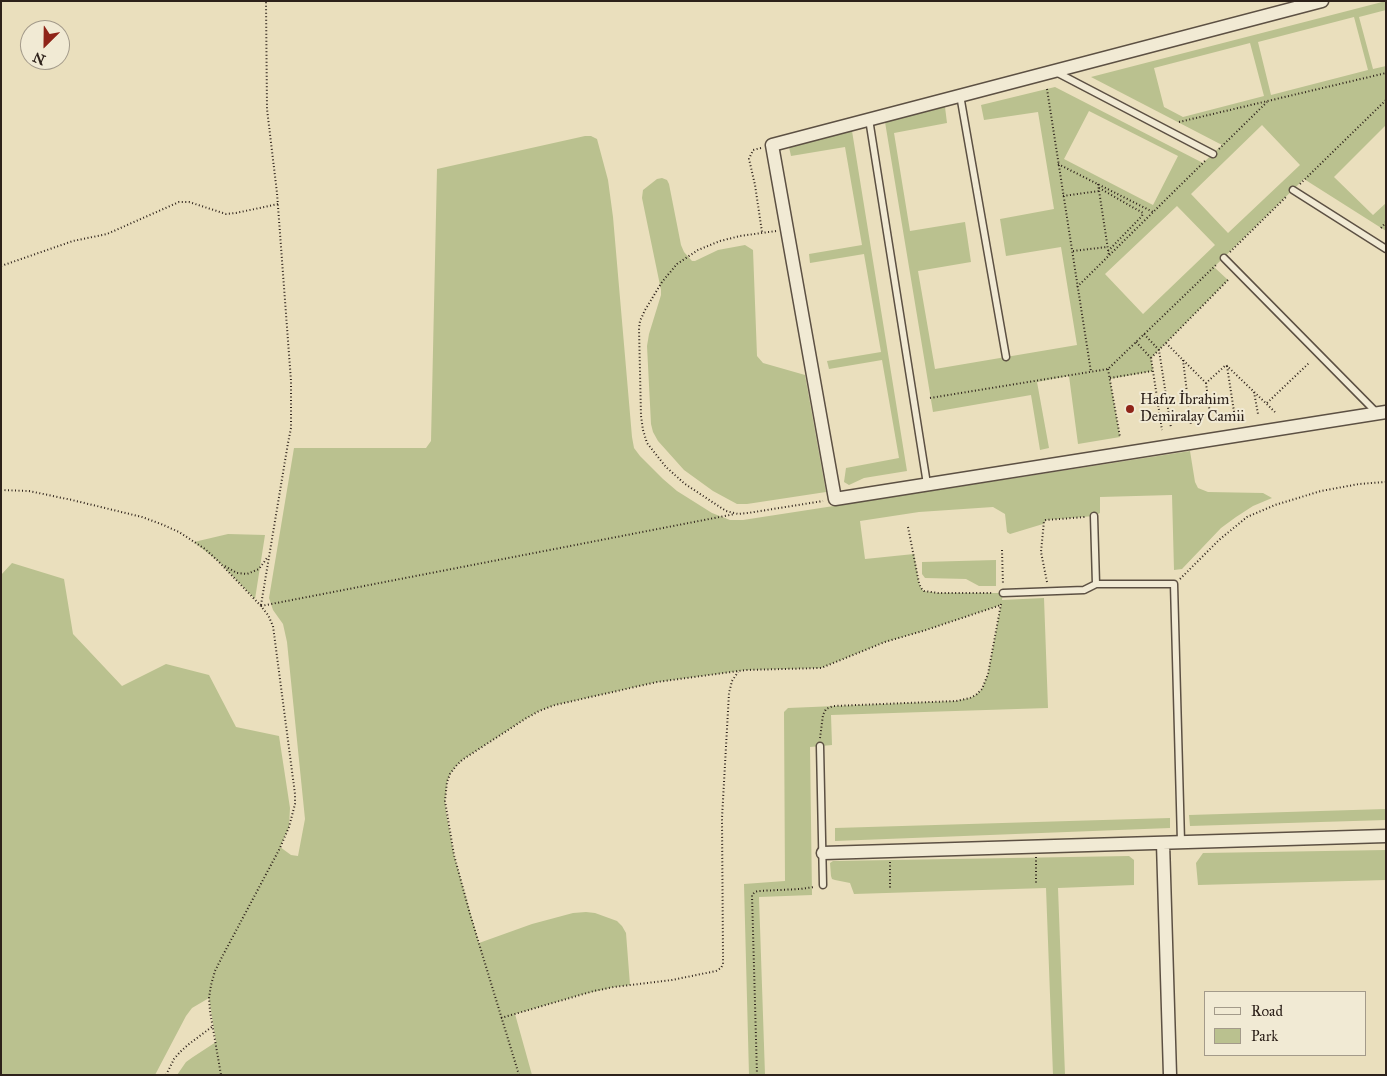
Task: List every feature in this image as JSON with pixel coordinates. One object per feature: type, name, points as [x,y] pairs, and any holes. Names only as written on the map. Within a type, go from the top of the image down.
[{"type":"street","points":[[1322,1],[772,145],[835,499],[1381,412]]},
{"type":"street","points":[[823,853],[1386,836]]},
{"type":"street","points":[[1163,843],[1170,1075]]},
{"type":"lane","points":[[1054,71],[1213,154]]},
{"type":"lane","points":[[960,96],[1006,357]]},
{"type":"lane","points":[[869,119],[927,484]]},
{"type":"lane","points":[[1293,190],[1386,249]]},
{"type":"lane","points":[[1224,258],[1381,412]]},
{"type":"lane","points":[[1094,516],[1096,584]]},
{"type":"lane","points":[[1003,593],[1084,590],[1096,584],[1174,584],[1181,842]]},
{"type":"lane","points":[[820,746],[823,885]]},
{"type":"path","points":[[261,606],[291,420],[291,363],[278,204],[267,109],[266,1]]},
{"type":"path","points":[[1179,122],[1386,72]]},
{"type":"path","points":[[1047,88],[1091,372]]},
{"type":"path","points":[[930,398],[1108,369],[1386,100]]},
{"type":"path","points":[[1077,287],[1267,102]]},
{"type":"path","points":[[762,232],[749,159],[753,150],[772,145]]},
{"type":"path","points":[[1058,164],[1153,212]]},
{"type":"path","points":[[1098,184],[1109,256]]},
{"type":"path","points":[[1063,196],[1099,190],[1143,213],[1108,250]]},
{"type":"path","points":[[1,266],[73,241],[107,234],[179,202],[189,202],[226,214],[278,204]]},
{"type":"path","points":[[1381,228],[1386,222]]},
{"type":"path","points":[[738,514],[721,509],[685,484],[666,467],[647,443],[642,423],[638,334],[640,321],[662,282],[677,264],[698,250],[720,241],[762,232],[787,230]]},
{"type":"path","points":[[1072,252],[1107,246]]},
{"type":"path","points":[[1151,358],[1228,280]]},
{"type":"path","points":[[1144,334],[1159,350],[1171,428]]},
{"type":"path","points":[[1136,342],[1151,358],[1162,430]]},
{"type":"path","points":[[1166,343],[1206,383],[1211,422]]},
{"type":"path","points":[[1183,360],[1191,425]]},
{"type":"path","points":[[1267,404],[1309,362]]},
{"type":"path","points":[[1206,383],[1226,365]]},
{"type":"path","points":[[1226,365],[1275,412]]},
{"type":"path","points":[[1226,365],[1235,418]]},
{"type":"path","points":[[1108,369],[1120,437]]},
{"type":"path","points":[[1110,378],[1153,370]]},
{"type":"path","points":[[1254,392],[1258,414]]},
{"type":"path","points":[[1174,584],[1224,536],[1247,517],[1261,510],[1321,491],[1359,484],[1386,482]]},
{"type":"path","points":[[1,490],[23,490],[101,506],[161,524],[179,532],[205,549],[221,564],[261,606],[272,622],[277,643],[295,804],[289,827],[280,848],[215,972],[211,984],[209,998],[221,1075]]},
{"type":"path","points":[[261,606],[738,514],[835,499]]},
{"type":"path","points":[[1049,591],[1041,552],[1044,521],[1094,516]]},
{"type":"path","points":[[908,527],[919,583],[924,591],[938,594],[1003,593]]},
{"type":"path","points":[[820,746],[822,714],[826,709],[833,706],[956,702],[976,695],[982,689],[988,674],[1003,593],[1002,550]]},
{"type":"path","points":[[221,564],[237,573],[247,574],[258,569],[268,556]]},
{"type":"path","points":[[519,1075],[454,855],[445,801],[450,774],[462,760],[540,711],[555,705],[657,682],[738,671],[821,668],[885,642],[1001,605]]},
{"type":"path","points":[[502,1018],[614,987],[672,980],[716,971],[721,968],[723,964],[722,836],[729,693],[732,681],[738,671]]},
{"type":"path","points":[[1036,846],[1036,883]]},
{"type":"path","points":[[890,851],[890,888]]},
{"type":"path","points":[[757,1075],[752,895],[758,891],[800,889],[823,885]]},
{"type":"path","points":[[166,1075],[180,1052],[213,1026]]},
{"type":"green space","points":[[1386,1],[1386,10],[1359,17],[1373,69],[1386,66],[1386,125],[1334,177],[1373,215],[1386,203],[1386,231],[1304,179],[1214,267],[1228,280],[1151,358],[1153,371],[1110,379],[1120,437],[1078,444],[1069,376],[1037,382],[1049,448],[1040,450],[1031,395],[933,412],[885,122],[945,107],[947,123],[894,133],[910,231],[965,222],[971,262],[918,271],[935,369],[1077,345],[1061,247],[1006,256],[1000,219],[1054,209],[1038,112],[984,120],[981,105],[1055,87],[1203,163],[1222,145],[1091,77]],"holes":[[[1354,17],[1368,70],[1271,95],[1258,42]],[[1250,43],[1264,96],[1183,117],[1164,107],[1154,68]],[[1089,111],[1178,156],[1153,205],[1064,159]],[[1262,125],[1300,165],[1228,233],[1191,194]],[[1177,206],[1215,245],[1143,314],[1105,274]]]},
{"type":"green space","points":[[852,131],[907,471],[864,478],[849,485],[844,482],[846,468],[899,458],[882,360],[829,369],[827,361],[881,352],[864,254],[810,263],[809,254],[862,245],[845,147],[791,156],[789,147]]},
{"type":"green space","points":[[585,136],[597,139],[608,180],[634,448],[677,491],[712,513],[730,520],[743,520],[1190,451],[1195,482],[1198,488],[1208,492],[1263,493],[1272,498],[1253,506],[1221,528],[1182,569],[1174,570],[1172,495],[1100,497],[1100,513],[1094,516],[1046,520],[1043,524],[1010,534],[1007,532],[1005,514],[993,507],[919,512],[860,521],[865,559],[914,554],[919,583],[924,591],[938,593],[1003,593],[1002,600],[1044,598],[1048,708],[831,715],[832,745],[810,747],[812,895],[759,897],[765,1075],[749,1075],[744,884],[785,881],[784,712],[788,708],[956,701],[970,698],[982,689],[988,674],[1001,605],[885,642],[821,668],[746,670],[657,682],[555,705],[525,719],[462,760],[456,766],[447,782],[446,812],[454,855],[479,943],[532,924],[573,913],[586,912],[595,913],[617,921],[626,933],[630,985],[580,995],[515,1014],[532,1075],[177,1075],[186,1062],[216,1042],[209,998],[192,1008],[186,1016],[155,1075],[1,1075],[1,575],[12,563],[64,579],[73,634],[122,686],[166,664],[209,675],[236,727],[279,736],[290,808],[289,827],[280,847],[291,855],[298,856],[305,819],[287,642],[283,624],[273,610],[269,598],[294,448],[426,448],[431,441],[437,169]]},
{"type":"green space","points":[[657,179],[667,180],[669,184],[681,245],[692,261],[718,250],[745,245],[753,250],[757,356],[763,363],[805,375],[826,492],[737,504],[713,491],[684,470],[658,441],[653,432],[647,346],[661,290],[642,198],[643,190]]},
{"type":"green space","points":[[228,534],[265,535],[255,599],[218,561],[194,542]]},
{"type":"green space","points":[[996,560],[996,586],[979,586],[966,579],[925,578],[922,574],[922,562]]},
{"type":"green space","points":[[1386,809],[1386,820],[1190,826],[1189,815]]},
{"type":"green space","points":[[1170,818],[1170,828],[835,841],[835,828]]},
{"type":"green space","points":[[1386,850],[1386,880],[1198,885],[1196,863],[1203,853]]},
{"type":"green space","points":[[1129,856],[1134,860],[1134,885],[1058,888],[1065,1075],[1053,1075],[1046,888],[854,894],[850,883],[832,879],[830,863],[833,861]]},
{"type":"place","name":"Hafız İbrahim Demiralay Camii","points":[[1130,409]]}]
